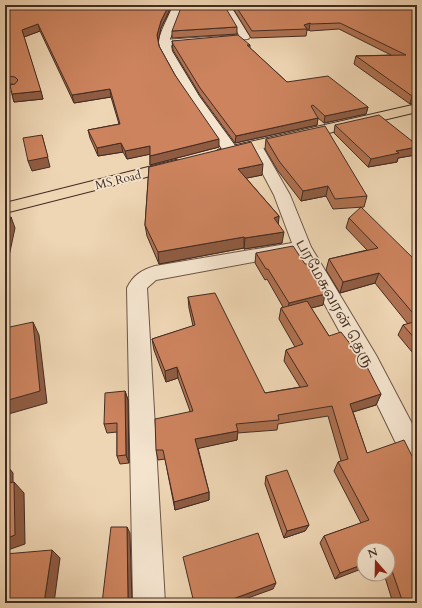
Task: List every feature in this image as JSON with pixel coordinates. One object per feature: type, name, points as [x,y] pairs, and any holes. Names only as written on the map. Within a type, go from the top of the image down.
[{"type":"highway","name":"MS Road","points":[[5,208],[231,151],[417,108]]},
{"type":"street","points":[[178,5],[173,21],[164,36],[164,43],[168,54],[184,82],[231,151]]},
{"type":"street","points":[[164,43],[245,37],[226,5]]},
{"type":"street","name":"பரமேசுவரன் தெரு","points":[[255,146],[282,195],[302,247],[368,362],[417,459]]},
{"type":"street","points":[[149,603],[138,283],[148,275],[155,273],[302,247]]},
{"type":"building","points":[[11,5],[169,5],[161,21],[157,35],[159,46],[175,75],[219,139],[150,156],[150,146],[125,151],[121,143],[97,148],[88,130],[120,124],[110,89],[72,95],[38,24],[22,30],[41,91],[12,94],[10,85],[15,84],[18,80],[15,77],[8,76],[5,64],[5,11],[11,10]]},
{"type":"building","points":[[182,5],[224,5],[237,27],[172,31]]},
{"type":"building","points":[[235,5],[413,5],[417,8],[417,96],[412,96],[356,56],[406,55],[340,23],[310,23],[304,25],[307,29],[252,31]]},
{"type":"building","points":[[238,35],[287,82],[328,76],[368,107],[325,116],[313,105],[311,106],[318,118],[236,136],[200,88],[172,41]]},
{"type":"building","points":[[379,115],[417,145],[417,147],[396,151],[399,153],[371,159],[335,125]]},
{"type":"building","points":[[325,126],[367,196],[335,199],[328,186],[303,191],[279,161],[266,139]]},
{"type":"building","points":[[42,135],[48,157],[28,161],[23,138]]},
{"type":"building","points":[[251,142],[263,164],[238,169],[279,216],[274,218],[284,232],[244,237],[158,252],[145,225],[149,167]]},
{"type":"building","points":[[361,207],[417,262],[417,318],[379,273],[343,282],[329,259],[378,248],[349,218]]},
{"type":"building","points":[[11,217],[5,243],[5,218]]},
{"type":"building","points":[[293,246],[305,264],[309,264],[325,294],[289,303],[268,269],[266,269],[256,253]]},
{"type":"building","points":[[215,293],[265,393],[308,386],[286,350],[303,344],[281,308],[307,301],[329,336],[341,332],[365,363],[381,394],[350,404],[367,453],[404,440],[414,460],[417,461],[417,603],[403,603],[396,582],[396,542],[356,542],[356,567],[340,573],[324,536],[369,520],[338,462],[348,459],[332,406],[278,415],[279,420],[236,424],[238,431],[195,439],[209,492],[174,502],[163,450],[156,450],[155,419],[193,411],[177,367],[165,371],[152,339],[195,325],[188,297]]},
{"type":"building","points":[[417,321],[417,341],[403,325]]},
{"type":"building","points":[[33,322],[40,391],[5,401],[5,328]]},
{"type":"building","points":[[125,391],[126,455],[117,456],[117,423],[104,424],[105,393]]},
{"type":"building","points":[[287,470],[309,525],[287,531],[266,476]]},
{"type":"building","points":[[14,482],[15,535],[5,539],[5,484]]},
{"type":"building","points":[[111,527],[127,527],[128,598],[130,600],[152,600],[152,603],[102,603]]},
{"type":"building","points":[[258,533],[276,583],[222,603],[194,603],[183,557]]},
{"type":"building","points":[[52,550],[44,603],[5,603],[5,554]]}]
